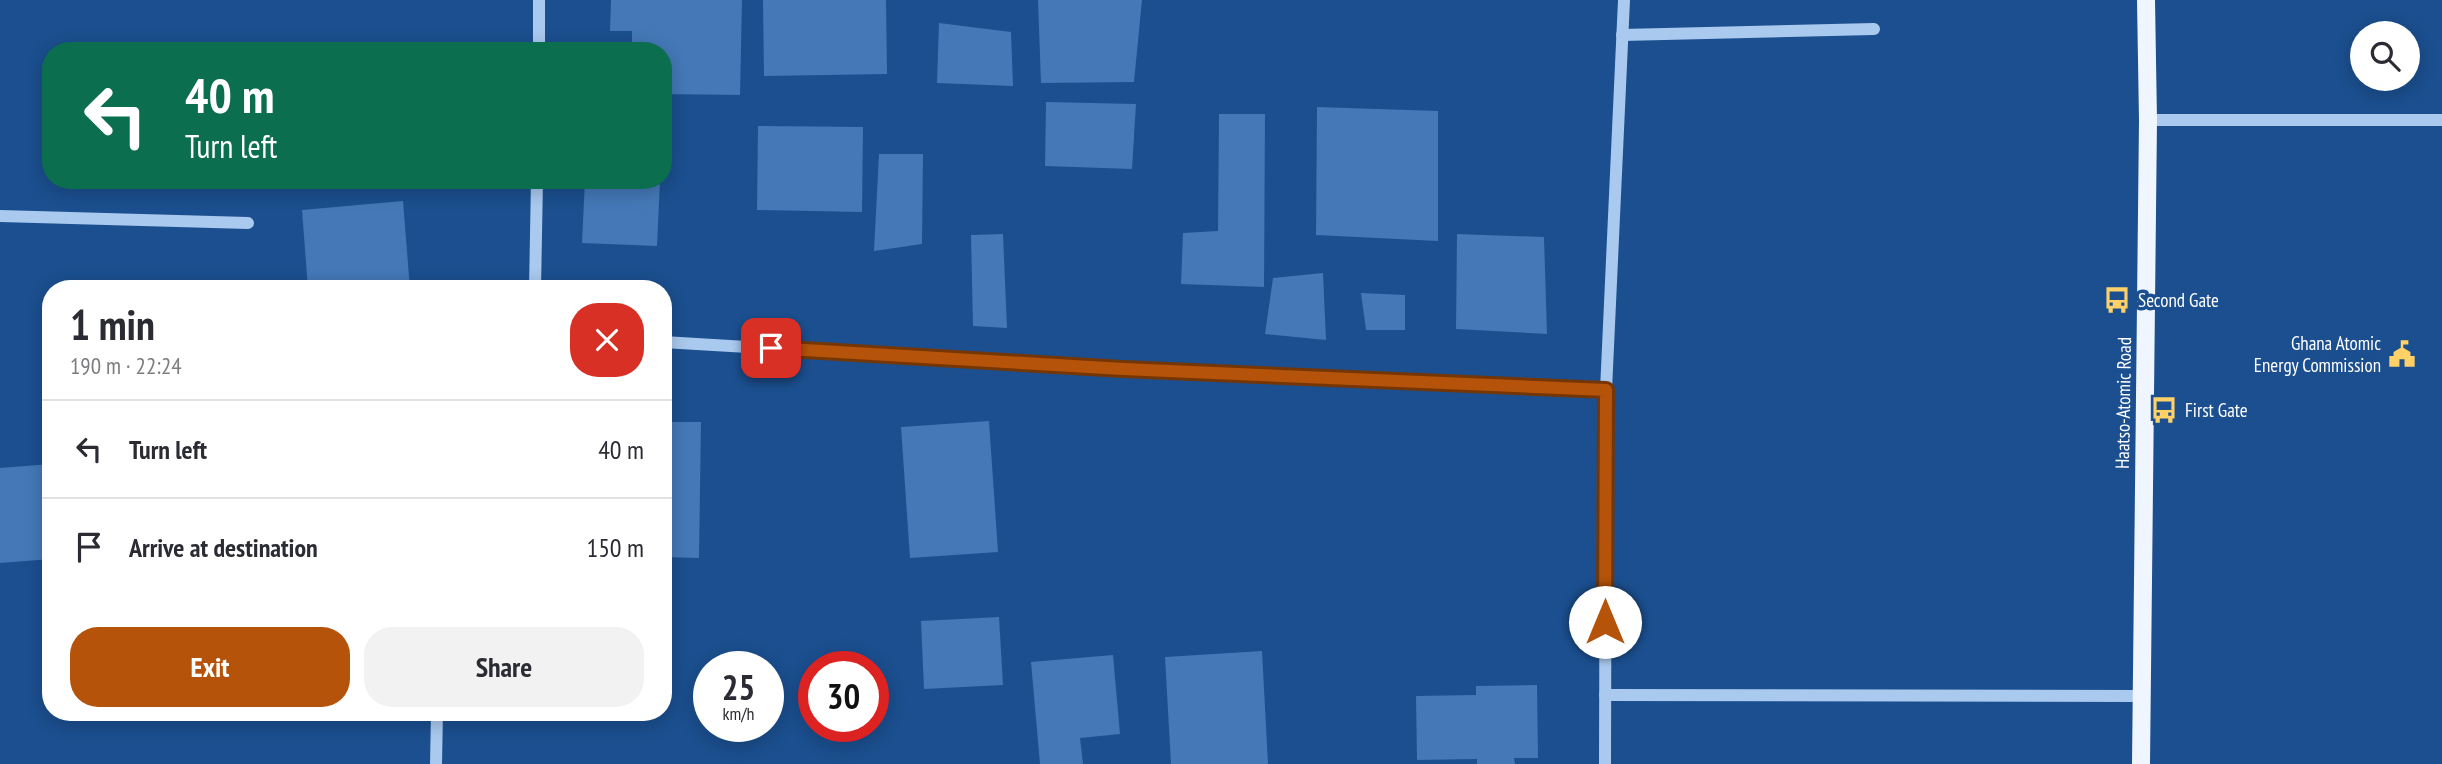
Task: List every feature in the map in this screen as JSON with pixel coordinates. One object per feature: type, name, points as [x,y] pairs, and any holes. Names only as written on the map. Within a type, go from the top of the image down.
[{"type":"main road","name":"Haatso-Atomic Road","points":[[2139,764],[2148,120],[2146,0]]},
{"type":"street","points":[[538,42],[539,0]]},
{"type":"street","points":[[1605,764],[1606,390],[1623,0]]},
{"type":"street","points":[[1622,35],[1874,29]]},
{"type":"street","points":[[2148,120],[2442,120]]},
{"type":"street","points":[[535,280],[537,189]]},
{"type":"street","points":[[0,216],[248,223]]},
{"type":"street","points":[[672,343],[1123,369],[1606,390]]},
{"type":"street","points":[[1605,695],[2140,696]]},
{"type":"street","points":[[436,764],[437,721]]},
{"type":"building","points":[[611,0],[742,0],[740,95],[672,94],[672,42],[632,42],[632,31],[610,31]]},
{"type":"building","points":[[763,0],[886,0],[887,74],[764,76]]},
{"type":"building","points":[[1038,0],[1142,0],[1134,82],[1041,83]]},
{"type":"building","points":[[939,23],[1011,32],[1013,86],[937,83]]},
{"type":"building","points":[[1046,102],[1136,104],[1132,169],[1045,166]]},
{"type":"building","points":[[1317,107],[1438,111],[1438,241],[1316,235]]},
{"type":"building","points":[[1219,114],[1265,114],[1264,287],[1181,284],[1183,233],[1218,231]]},
{"type":"building","points":[[758,126],[863,127],[862,212],[757,210]]},
{"type":"building","points":[[879,154],[923,154],[922,244],[874,251]]},
{"type":"building","points":[[585,189],[660,189],[657,246],[582,243]]},
{"type":"building","points":[[403,201],[409,280],[307,280],[302,210]]},
{"type":"building","points":[[1003,234],[1007,328],[973,326],[971,235]]},
{"type":"building","points":[[1457,234],[1544,237],[1547,334],[1456,329]]},
{"type":"building","points":[[1323,273],[1326,340],[1265,334],[1273,278]]},
{"type":"building","points":[[1361,293],[1405,295],[1405,330],[1366,330]]},
{"type":"building","points":[[989,421],[998,552],[910,558],[901,427]]},
{"type":"building","points":[[672,422],[701,422],[699,558],[672,557]]},
{"type":"building","points":[[42,465],[42,560],[0,563],[0,468]]},
{"type":"building","points":[[999,617],[1003,685],[924,689],[921,621]]},
{"type":"building","points":[[1262,651],[1268,764],[1171,764],[1165,657]]},
{"type":"building","points":[[1113,655],[1120,734],[1080,738],[1083,764],[1040,764],[1031,662]]},
{"type":"building","points":[[1537,685],[1538,758],[1514,758],[1515,764],[1477,764],[1477,759],[1417,760],[1416,696],[1476,695],[1476,686]]},
{"type":"place","name":"Second Gate","points":[[2117,300]]},
{"type":"place","name":"Ghana Atomic Energy Commission","points":[[2402,354]]},
{"type":"place","name":"First Gate","points":[[2164,410]]},
{"type":"route","points":[[771,348],[1123,369],[1606,390],[1605,622]]}]
